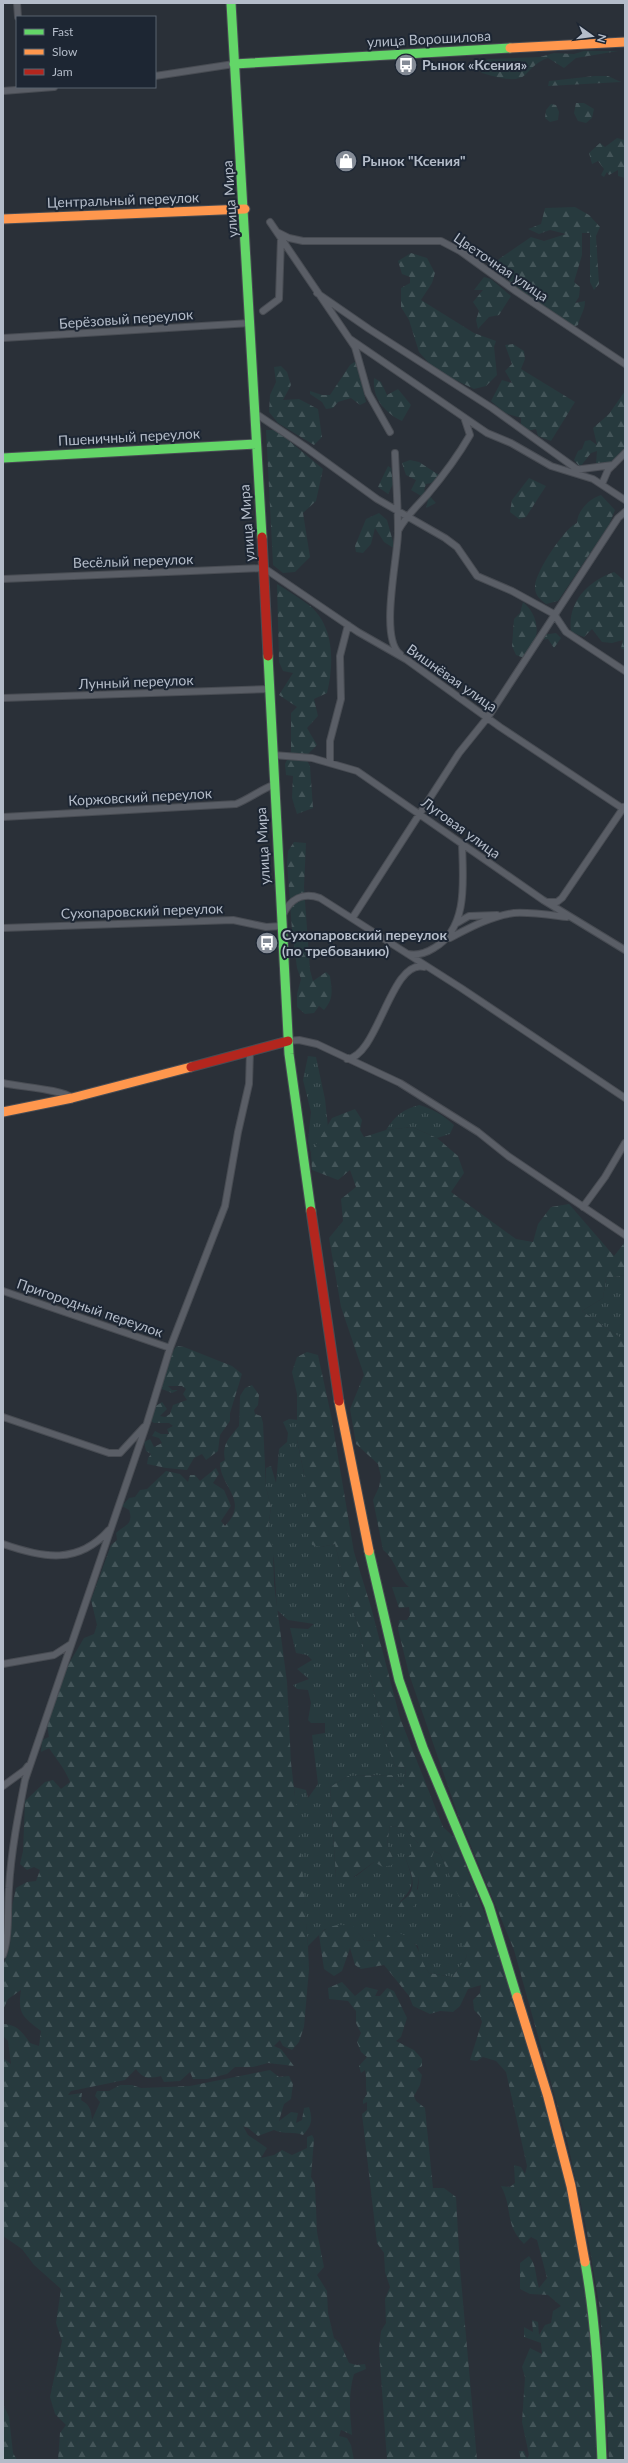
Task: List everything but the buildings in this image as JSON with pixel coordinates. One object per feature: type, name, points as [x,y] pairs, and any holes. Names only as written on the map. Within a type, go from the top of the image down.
[{"type":"street","points":[[17,3],[18,16]]},
{"type":"street","name":"улица Мира","points":[[231,3],[251,323],[256,444],[271,689],[273,785],[288,1040],[334,1373],[346,1443],[384,1620],[407,1704],[489,1906],[550,2104],[571,2186],[591,2296],[598,2368],[602,2460]]},
{"type":"street","name":"улица Ворошилова","points":[[234,64],[625,42]]},
{"type":"street","points":[[156,76],[234,64]]},
{"type":"street","points":[[3,91],[36,88]]},
{"type":"street","name":"Центральный переулок","points":[[3,219],[244,209]]},
{"type":"street","points":[[270,222],[317,293],[350,339],[358,358],[368,393],[390,432]]},
{"type":"street","name":"Цветочная улица","points":[[277,232],[289,238],[303,241],[441,242],[460,251],[517,292],[625,364]]},
{"type":"street","points":[[263,311],[279,299],[281,238]]},
{"type":"street","points":[[317,293],[369,329],[492,408],[578,470]]},
{"type":"street","name":"Берёзовый переулок","points":[[3,338],[251,323]]},
{"type":"street","points":[[350,339],[487,433],[511,443],[542,462],[569,470],[602,484],[625,500]]},
{"type":"street","points":[[255,413],[397,511],[457,547],[477,576],[518,594],[554,614],[566,632],[625,671]]},
{"type":"street","points":[[398,531],[407,517],[445,472],[466,443],[470,434],[470,429],[464,418]]},
{"type":"street","name":"Пшеничный переулок","points":[[3,458],[256,444]]},
{"type":"street","points":[[395,453],[398,531],[391,592],[390,633],[392,644],[397,652],[408,660]]},
{"type":"street","points":[[602,484],[608,470],[625,453]]},
{"type":"street","points":[[569,470],[613,465]]},
{"type":"street","points":[[353,917],[459,753],[488,717],[618,518],[625,512]]},
{"type":"street","name":"Весёлый переулок","points":[[3,579],[264,568]]},
{"type":"street","name":"Вишнёвая улица","points":[[264,568],[348,625],[408,660],[488,717],[624,808]]},
{"type":"street","points":[[330,762],[330,741],[341,699],[340,656],[348,625]]},
{"type":"street","name":"Лунный переулок","points":[[3,698],[271,689]]},
{"type":"street","name":"Луговая улица","points":[[273,755],[330,762],[356,771],[420,813],[543,900],[625,950]]},
{"type":"street","name":"Коржовский переулок","points":[[3,817],[236,804],[246,800],[259,790],[273,785]]},
{"type":"street","points":[[543,900],[550,902],[562,898],[624,808]]},
{"type":"street","points":[[457,923],[462,882],[462,844]]},
{"type":"street","points":[[281,923],[293,901],[301,896],[310,895],[320,898],[353,917],[624,1098]]},
{"type":"street","points":[[405,953],[423,954],[444,941],[478,925],[515,913],[569,917]]},
{"type":"street","points":[[444,941],[457,923],[469,916],[507,915]]},
{"type":"street","name":"Сухопаровский переулок","points":[[3,928],[233,920],[266,927],[281,923]]},
{"type":"street","points":[[347,1059],[360,1054],[395,989],[409,970],[420,966],[432,969]]},
{"type":"street","points":[[3,1112],[72,1098],[288,1040],[299,1040],[317,1044],[400,1083],[442,1109],[625,1235]]},
{"type":"street","points":[[3,1955],[7,1941],[9,1887],[15,1836],[30,1761],[73,1643],[112,1528],[170,1348],[225,1206],[238,1132],[249,1084],[250,1051]]},
{"type":"street","points":[[3,1083],[55,1091],[68,1095],[72,1098]]},
{"type":"street","points":[[583,1207],[605,1177],[625,1143]]},
{"type":"street","name":"Пригородный переулок","points":[[3,1291],[170,1348]]},
{"type":"street","points":[[3,1417],[109,1453],[120,1453],[147,1423]]},
{"type":"street","points":[[3,1544],[34,1554],[61,1555],[88,1549],[100,1541],[112,1528]]},
{"type":"street","points":[[3,1664],[54,1655],[73,1643]]},
{"type":"street","points":[[3,1786],[25,1770],[30,1761]]},
{"type":"green space","points":[[584,51],[618,51],[576,58],[564,68],[548,58],[544,59],[521,78],[516,79],[492,76],[482,73],[477,68],[488,59],[540,57],[554,53],[574,54]]},
{"type":"green space","points":[[608,76],[621,82],[548,86],[549,81]]},
{"type":"green space","points":[[576,103],[584,103],[594,109],[592,118],[586,123],[578,121],[574,113]]},
{"type":"green space","points":[[551,104],[556,105],[559,112],[558,120],[550,122],[545,118],[546,110]]},
{"type":"green space","points":[[617,138],[625,140],[625,178],[618,176],[618,170],[609,175],[607,172],[604,177],[601,175],[604,169],[598,161],[592,164],[589,153],[600,143],[605,147]]},
{"type":"green space","points":[[575,207],[589,215],[600,227],[596,236],[599,284],[594,290],[590,282],[590,233],[582,233],[582,255],[574,282],[580,287],[579,297],[575,303],[585,301],[585,304],[578,325],[573,327],[538,304],[492,267],[499,259],[531,237],[544,241],[566,234],[550,230],[539,234],[528,229],[541,224],[545,208]]},
{"type":"green space","points":[[411,253],[427,258],[435,273],[432,283],[421,300],[474,333],[496,341],[494,347],[497,375],[486,386],[474,389],[435,370],[419,352],[409,320],[401,307],[401,288],[410,283],[410,277],[402,274],[398,261]]},
{"type":"green space","points":[[484,277],[491,279],[511,296],[499,315],[489,317],[478,329],[476,320],[479,311],[473,302],[483,290],[474,290]]},
{"type":"green space","points":[[513,344],[524,351],[525,359],[521,369],[575,402],[551,441],[538,436],[536,429],[527,431],[521,424],[521,418],[505,413],[491,401],[502,380],[512,383],[505,371],[512,364],[505,345]]},
{"type":"green space","points":[[356,361],[366,402],[360,405],[351,398],[338,402],[333,408],[326,409],[322,402],[310,394],[310,391],[322,395],[330,395],[350,365]]},
{"type":"green space","points":[[281,366],[287,372],[291,385],[283,400],[299,399],[318,409],[322,437],[314,445],[278,423],[269,412],[270,395],[276,382],[274,367]]},
{"type":"green space","points":[[374,378],[381,382],[387,395],[398,389],[411,405],[402,421],[390,414],[377,398]]},
{"type":"green space","points":[[625,391],[625,448],[612,463],[601,466],[596,463],[597,451],[591,453],[580,467],[574,460],[578,451],[582,449],[585,441],[590,440],[597,445],[593,428],[609,414]]},
{"type":"green space","points":[[266,430],[276,430],[323,469],[316,501],[303,513],[310,557],[295,572],[283,573],[273,565]]},
{"type":"green space","points":[[410,460],[419,462],[442,477],[436,482],[426,484],[424,490],[436,503],[426,508],[428,500],[411,490],[416,480],[406,475],[402,463]]},
{"type":"green space","points":[[388,466],[391,468],[393,484],[388,494],[378,487]]},
{"type":"green space","points":[[529,478],[546,486],[526,517],[519,519],[510,512],[512,500]]},
{"type":"green space","points":[[601,495],[615,510],[609,525],[558,601],[546,604],[538,597],[535,590],[539,572],[558,542],[572,526],[577,523],[579,514],[585,506],[593,499]]},
{"type":"green space","points":[[379,513],[387,520],[395,549],[384,542],[375,528],[371,544],[363,553],[356,552],[355,546],[366,519]]},
{"type":"green space","points":[[614,572],[625,581],[625,650],[621,648],[623,640],[612,643],[602,642],[592,629],[584,637],[571,632],[572,611],[581,594],[596,581]]},
{"type":"green space","points":[[277,584],[310,606],[318,615],[328,635],[330,647],[331,671],[327,693],[314,699],[318,716],[307,728],[317,745],[305,757],[310,766],[313,808],[297,814],[292,798],[293,776],[286,775],[285,764],[291,751],[291,713],[297,707],[279,695],[293,673],[283,671],[279,662]]},
{"type":"green space","points":[[523,602],[530,609],[536,622],[536,636],[556,633],[561,638],[554,648],[548,639],[538,640],[524,658],[516,655],[512,646],[514,619],[520,613]]},
{"type":"green space","points":[[294,842],[306,843],[304,887],[310,970],[313,981],[326,972],[330,976],[332,990],[331,998],[324,1010],[319,1006],[314,1013],[305,1014],[297,1007],[297,994],[301,979],[297,968],[292,930],[287,863],[288,851]]},
{"type":"green space","points":[[308,1056],[316,1057],[325,1099],[328,1127],[311,1153],[308,1141],[311,1112],[303,1080]]},
{"type":"green space","points":[[419,1105],[438,1113],[454,1125],[450,1134],[437,1138],[412,1127],[386,1130],[400,1114]]},
{"type":"green space","points":[[355,1109],[362,1120],[360,1130],[364,1137],[386,1130],[412,1127],[437,1138],[458,1156],[464,1173],[451,1192],[516,1239],[533,1242],[538,1224],[551,1207],[569,1204],[614,1256],[625,1242],[625,1275],[606,1278],[603,1298],[582,1311],[625,1341],[625,2460],[609,2460],[600,2309],[586,2227],[567,2140],[514,1950],[457,1812],[409,1674],[398,1629],[399,1620],[407,1620],[410,1615],[409,1607],[399,1608],[392,1587],[409,1587],[401,1578],[388,1554],[383,1550],[373,1500],[379,1487],[381,1477],[378,1464],[356,1444],[350,1409],[364,1375],[341,1307],[329,1238],[343,1221],[341,1199],[356,1187],[350,1170],[338,1180],[312,1170],[311,1153],[332,1118]]},
{"type":"green space","points":[[625,1275],[625,1341],[582,1311],[603,1298],[606,1278]]},
{"type":"green space","points":[[177,1346],[184,1347],[232,1366],[242,1374],[230,1413],[230,1421],[220,1435],[218,1451],[206,1460],[202,1454],[194,1458],[187,1470],[147,1464],[148,1458],[151,1454],[146,1451],[144,1442],[150,1439],[154,1447],[162,1443],[159,1438],[152,1436],[155,1431],[161,1434],[169,1434],[167,1429],[173,1426],[169,1423],[154,1423],[151,1421],[156,1406],[162,1402],[167,1409],[160,1416],[165,1417],[170,1414],[173,1405],[187,1400],[183,1394],[186,1389],[182,1386],[168,1386],[172,1390],[178,1390],[172,1393],[162,1389],[166,1366]]},
{"type":"green space","points":[[307,1352],[318,1355],[331,1415],[354,1552],[371,1607],[400,1718],[443,1827],[455,1838],[493,1935],[563,2166],[585,2280],[593,2350],[597,2460],[521,2460],[519,2451],[524,2451],[527,2459],[529,2455],[522,2422],[525,2377],[522,2367],[530,2348],[542,2354],[541,2343],[524,2337],[524,2327],[533,2332],[532,2320],[538,2322],[539,2335],[545,2325],[551,2323],[553,2311],[561,2306],[548,2295],[530,2294],[520,2289],[520,2263],[529,2256],[535,2267],[539,2288],[547,2278],[537,2240],[531,2237],[524,2244],[514,2230],[511,2223],[505,2194],[501,2186],[510,2187],[515,2183],[514,2165],[521,2167],[525,2174],[527,2166],[506,2072],[496,2061],[483,2057],[477,2061],[470,2060],[482,2022],[480,2016],[474,2010],[473,2000],[480,1993],[481,1985],[468,1989],[460,2006],[453,2012],[440,2011],[430,2014],[413,2006],[409,1996],[384,1965],[361,1969],[355,1965],[350,1948],[342,1971],[334,1976],[324,1969],[319,1935],[330,1927],[339,1925],[353,1926],[365,1941],[375,1940],[376,1931],[386,1933],[395,1941],[395,1931],[404,1935],[415,1943],[429,1973],[452,1977],[467,1957],[456,1923],[465,1910],[440,1854],[434,1851],[432,1857],[439,1870],[438,1881],[426,1881],[419,1877],[414,1906],[404,1913],[396,1914],[400,1904],[410,1893],[413,1883],[405,1856],[411,1855],[412,1843],[418,1843],[404,1828],[390,1826],[387,1845],[393,1858],[392,1865],[383,1867],[374,1862],[344,1884],[336,1878],[330,1787],[348,1776],[392,1775],[401,1786],[405,1780],[406,1768],[395,1766],[385,1739],[360,1632],[347,1592],[335,1544],[321,1547],[312,1545],[309,1529],[309,1504],[305,1492],[305,1478],[297,1440],[297,1394],[292,1372],[297,1357]]},
{"type":"green space","points":[[252,1385],[259,1395],[258,1405],[254,1410],[255,1414],[261,1416],[263,1423],[266,1487],[271,1507],[268,1528],[273,1548],[274,1584],[287,1682],[291,1763],[300,1839],[308,1946],[309,1969],[304,2027],[299,2042],[292,2050],[283,2046],[280,2040],[274,2046],[281,2049],[294,2066],[268,2063],[253,2067],[235,2067],[227,2074],[207,2079],[193,2079],[190,2072],[180,2081],[164,2082],[161,2076],[153,2078],[147,2077],[141,2075],[136,2069],[125,2080],[71,2091],[68,2095],[82,2093],[81,2100],[90,2108],[92,2120],[100,2102],[95,2096],[97,2091],[109,2091],[120,2085],[132,2085],[141,2088],[190,2086],[270,2070],[279,2077],[289,2076],[293,2084],[291,2099],[284,2104],[279,2121],[291,2112],[298,2113],[296,2123],[302,2120],[304,2108],[309,2107],[311,2122],[303,2135],[274,2130],[258,2136],[243,2126],[248,2135],[267,2148],[261,2158],[274,2155],[282,2150],[292,2155],[307,2148],[307,2137],[312,2135],[314,2139],[311,2177],[315,2184],[317,2232],[324,2267],[317,2275],[327,2291],[328,2313],[334,2338],[340,2343],[349,2363],[357,2365],[365,2364],[366,2369],[354,2374],[352,2382],[350,2404],[352,2435],[341,2430],[339,2436],[347,2438],[351,2445],[354,2460],[58,2460],[60,2433],[66,2425],[55,2414],[50,2397],[62,2341],[56,2323],[61,2289],[34,2265],[22,2249],[3,2236],[3,2058],[11,2064],[8,2041],[3,2036],[3,2024],[16,2027],[30,2043],[39,2046],[41,2031],[23,2015],[20,2005],[21,1990],[8,1999],[3,2010],[3,1966],[10,1946],[12,1907],[16,1888],[27,1882],[36,1881],[40,1870],[34,1867],[27,1870],[20,1864],[23,1851],[25,1801],[45,1782],[53,1780],[61,1789],[70,1782],[49,1748],[41,1752],[42,1740],[49,1737],[47,1725],[68,1665],[84,1638],[94,1634],[97,1625],[91,1600],[111,1545],[117,1540],[116,1533],[128,1524],[130,1518],[129,1510],[122,1506],[129,1498],[135,1497],[140,1490],[147,1489],[166,1471],[180,1474],[188,1482],[190,1475],[195,1475],[200,1481],[216,1468],[219,1474],[213,1483],[224,1490],[231,1506],[221,1521],[225,1526],[232,1517],[235,1509],[232,1494],[221,1472],[220,1463],[225,1460],[224,1449],[230,1437],[239,1426],[240,1396],[245,1388]]},
{"type":"green space","points":[[289,1419],[298,1420],[297,1440],[305,1478],[305,1492],[309,1504],[309,1529],[321,1547],[335,1544],[347,1592],[360,1632],[385,1739],[395,1766],[406,1768],[405,1780],[401,1786],[392,1775],[348,1776],[330,1787],[336,1878],[355,1877],[374,1862],[393,1858],[387,1845],[390,1826],[404,1828],[418,1843],[411,1855],[405,1856],[412,1881],[409,1891],[399,1903],[418,1889],[419,1877],[439,1870],[432,1857],[433,1851],[440,1854],[466,1910],[460,1917],[467,1957],[452,1977],[429,1973],[420,1960],[418,1946],[395,1931],[395,1942],[377,1931],[375,1940],[365,1941],[353,1927],[325,1929],[308,1946],[294,1787],[306,1790],[308,1798],[318,1784],[312,1735],[325,1733],[325,1723],[311,1723],[308,1720],[311,1703],[308,1690],[297,1689],[293,1685],[309,1679],[297,1669],[312,1660],[307,1655],[296,1653],[290,1628],[308,1629],[314,1624],[288,1620],[277,1610],[274,1560],[268,1528],[271,1507],[266,1487],[266,1468],[271,1466],[276,1483],[279,1449],[287,1442],[288,1433],[283,1422]]},
{"type":"green space","points":[[342,1982],[355,1996],[366,1987],[378,1990],[375,1996],[380,1996],[387,1988],[394,1991],[407,2018],[401,2037],[396,2041],[414,2050],[422,2059],[422,2066],[417,2069],[422,2075],[420,2085],[414,2096],[416,2101],[425,2108],[433,2188],[444,2188],[456,2197],[460,2268],[477,2460],[387,2460],[379,2349],[381,2331],[386,2323],[385,2299],[390,2287],[385,2272],[384,2253],[377,2243],[362,2114],[367,2110],[367,2102],[363,2104],[363,2100],[367,2094],[366,2076],[365,2070],[361,2073],[359,2066],[367,2057],[361,2052],[357,2042],[361,2033],[356,2023],[356,2011],[348,2001],[329,1999],[328,1988]]},
{"type":"green space","points":[[3,2404],[9,2417],[13,2453],[17,2460],[3,2460]]},
{"type":"traffic: fast","points":[[231,3],[262,537]]},
{"type":"traffic: fast","points":[[234,64],[510,48]]},
{"type":"traffic: fast","points":[[3,458],[256,444]]},
{"type":"traffic: fast","points":[[268,656],[289,1054],[311,1211]]},
{"type":"traffic: fast","points":[[369,1551],[399,1680],[423,1748],[489,1906],[517,1997]]},
{"type":"traffic: fast","points":[[585,2262],[595,2336],[602,2460]]},
{"type":"traffic: slow","points":[[510,48],[625,42]]},
{"type":"traffic: slow","points":[[3,219],[245,209]]},
{"type":"traffic: slow","points":[[3,1112],[72,1098],[191,1067]]},
{"type":"traffic: slow","points":[[339,1401],[369,1551]]},
{"type":"traffic: slow","points":[[517,1997],[548,2097],[571,2186],[585,2262]]},
{"type":"traffic: jam","points":[[262,537],[268,656]]},
{"type":"traffic: jam","points":[[191,1067],[288,1041]]},
{"type":"traffic: jam","points":[[311,1211],[339,1401]]},
{"type":"place","name":"Рынок «Ксения»","points":[[406,65]]},
{"type":"place","name":"Рынок \"Ксения\"","points":[[346,161]]},
{"type":"place","name":"Сухопаровский переулок (по требованию)","points":[[267,943]]}]
